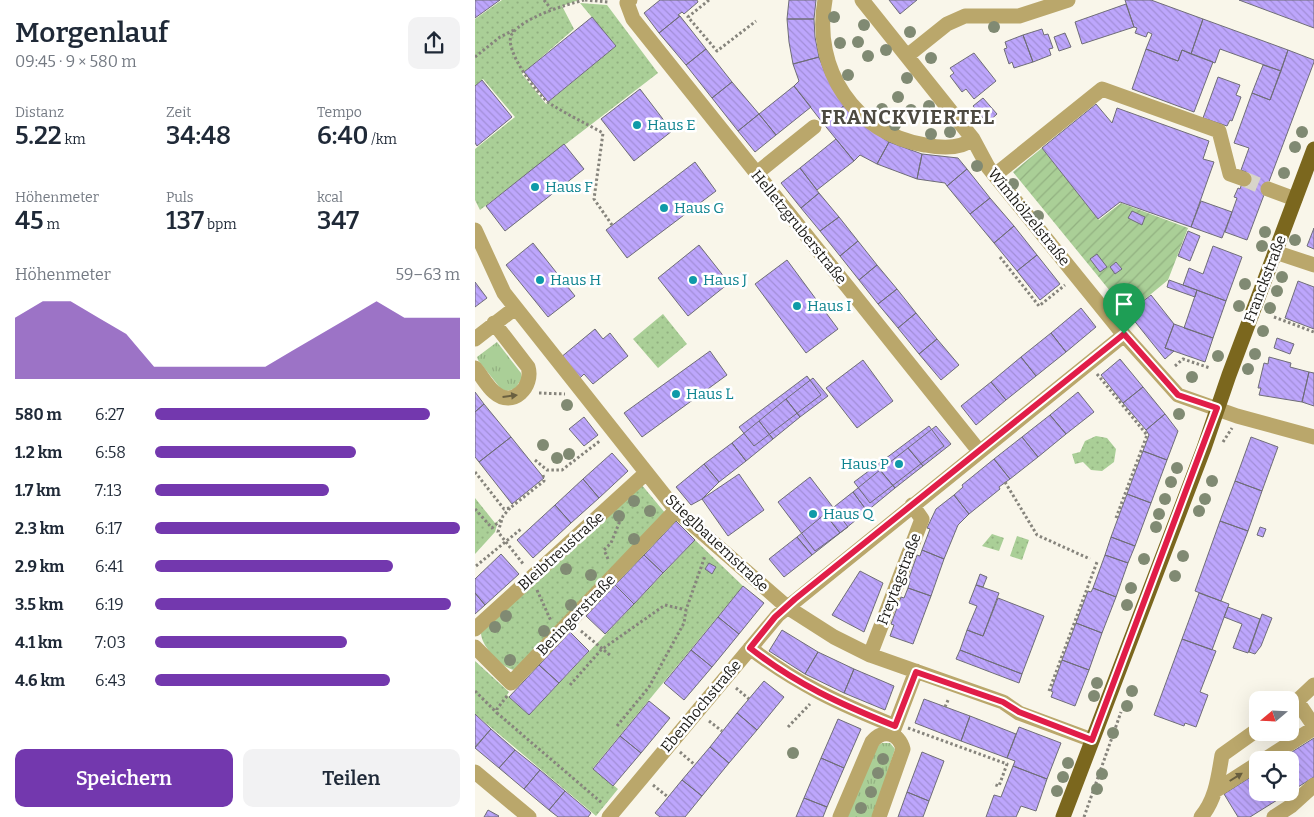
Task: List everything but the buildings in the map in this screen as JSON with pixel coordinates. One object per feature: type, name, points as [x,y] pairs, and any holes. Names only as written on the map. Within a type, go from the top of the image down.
[{"type":"main road","name":"Franckstraße","points":[[1063,817],[1314,149]]},
{"type":"street","name":"Helletzgruberstraße","points":[[630,0],[627,3],[628,11],[633,19],[979,451]]},
{"type":"street","points":[[825,0],[822,29],[827,60],[840,88],[860,113],[886,132],[916,144],[949,147],[966,144],[973,139]]},
{"type":"street","name":"Wimhölzelstraße","points":[[861,0],[973,139],[995,175],[1124,334],[1178,395],[1217,408]]},
{"type":"street","points":[[907,56],[947,24],[965,16],[1019,16],[1068,0]]},
{"type":"street","points":[[995,175],[1102,89],[1219,131],[1230,174],[1244,180]]},
{"type":"street","points":[[757,173],[814,127]]},
{"type":"street","points":[[1268,188],[1295,199]]},
{"type":"street","name":"Stieglbauernstraße","points":[[475,230],[504,293],[676,510],[787,607],[834,637],[870,655],[1003,702],[1019,712],[1092,740]]},
{"type":"street","points":[[1275,252],[1314,265]]},
{"type":"street","points":[[475,339],[515,308]]},
{"type":"street","points":[[475,368],[494,392],[503,397],[516,396],[527,387],[530,374],[528,367],[494,323]]},
{"type":"street","name":"Ebenhochstraße","points":[[607,812],[787,607],[1124,334]]},
{"type":"street","points":[[1217,408],[1314,437]]},
{"type":"street","name":"Bleibtreustraße","points":[[475,630],[646,473]]},
{"type":"street","name":"Freytagstraße","points":[[870,655],[922,519],[912,505]]},
{"type":"street","name":"Beringerstraße","points":[[475,647],[511,683],[567,628],[676,510]]},
{"type":"street","points":[[750,648],[799,683],[839,704],[898,729]]},
{"type":"street","points":[[879,817],[903,755],[898,729],[916,672]]},
{"type":"street","points":[[1299,699],[1314,685]]},
{"type":"street","points":[[1278,751],[1314,727],[1299,710]]},
{"type":"street","points":[[840,817],[872,742],[880,735],[898,729]]},
{"type":"street","points":[[1201,817],[1210,805],[1215,791],[1222,755],[1249,736]]},
{"type":"street","points":[[1215,791],[1249,769]]},
{"type":"street","points":[[475,772],[529,817]]},
{"type":"street","points":[[1274,817],[1291,806],[1314,785]]},
{"type":"path","points":[[543,0],[551,9]]},
{"type":"path","points":[[475,56],[500,37],[551,9],[585,0],[608,2]]},
{"type":"path","points":[[709,0],[688,17],[717,51],[756,22]]},
{"type":"path","points":[[522,26],[511,34],[510,40],[513,53],[524,72],[547,102],[603,133],[594,199],[612,225]]},
{"type":"path","points":[[1000,257],[1039,306],[1065,285]]},
{"type":"path","points":[[1274,317],[1314,332]]},
{"type":"path","points":[[1175,366],[1183,358],[1210,368]]},
{"type":"path","points":[[1097,374],[1147,435],[1116,518]]},
{"type":"path","points":[[539,393],[569,392]]},
{"type":"path","points":[[535,460],[547,470],[562,470],[605,437]]},
{"type":"path","points":[[475,472],[505,509],[510,508]]},
{"type":"path","points":[[475,509],[491,528],[502,519],[510,508],[544,481],[543,475]]},
{"type":"path","points":[[1005,482],[1037,535],[1090,559]]},
{"type":"path","points":[[502,519],[498,532],[531,578],[553,624],[567,628],[611,656]]},
{"type":"path","points":[[476,566],[503,543],[507,543],[521,529]]},
{"type":"path","points":[[617,726],[649,688],[684,623],[686,610],[708,548]]},
{"type":"path","points":[[1049,691],[1097,562]]},
{"type":"path","points":[[570,685],[601,650],[665,605],[686,610]]},
{"type":"path","points":[[733,685],[749,699]]},
{"type":"path","points":[[475,691],[607,812]]},
{"type":"path","points":[[497,713],[497,710],[511,691]]},
{"type":"path","points":[[789,727],[817,692]]},
{"type":"path","points":[[945,707],[950,695]]},
{"type":"path","points":[[705,718],[723,731]]},
{"type":"path","points":[[898,729],[1007,764],[999,786],[993,784]]},
{"type":"path","points":[[678,751],[695,764]]},
{"type":"path","points":[[651,783],[668,797]]},
{"type":"green space","points":[[502,0],[579,0],[562,6],[574,29],[522,74],[546,104],[616,46],[580,3],[607,5],[658,73],[480,210],[475,200],[475,149],[515,117],[483,79],[475,86],[475,19]]},
{"type":"green space","points":[[1042,148],[1099,220],[1121,203],[1188,228],[1168,280],[1128,313],[1013,172]]},
{"type":"green space","points":[[663,314],[687,344],[658,368],[633,339]]},
{"type":"green space","points":[[497,342],[521,373],[522,378],[515,389],[506,391],[501,389],[478,360],[477,357]]},
{"type":"green space","points":[[1096,436],[1107,438],[1116,449],[1114,462],[1102,471],[1091,470],[1083,462],[1075,464],[1072,454],[1080,452],[1085,441]]},
{"type":"green space","points":[[641,484],[666,514],[514,670],[498,661],[484,644],[481,633]]},
{"type":"green space","points":[[475,498],[495,523],[498,521],[495,532],[475,554]]},
{"type":"green space","points":[[992,534],[1004,538],[999,551],[982,546]]},
{"type":"green space","points":[[1017,536],[1029,540],[1022,560],[1010,556]]},
{"type":"green space","points":[[695,540],[743,586],[593,768],[618,789],[596,816],[475,714],[475,661],[509,692],[507,695],[529,715]]},
{"type":"green space","points":[[882,743],[890,743],[895,749],[873,817],[846,817],[876,747]]},
{"type":"tunnel","points":[[1244,179],[1268,189]]},
{"type":"place","name":"Haus E","points":[[637,125]]},
{"type":"place","name":"Haus F","points":[[535,187]]},
{"type":"place","name":"Haus G","points":[[664,208]]},
{"type":"place","name":"Haus H","points":[[540,280]]},
{"type":"place","name":"Haus J","points":[[693,280]]},
{"type":"place","name":"Haus I","points":[[797,306]]},
{"type":"place","name":"Haus L","points":[[676,394]]},
{"type":"place","name":"Haus P","points":[[899,464]]},
{"type":"place","name":"Haus Q","points":[[813,514]]},
{"type":"district","name":"FRANCKVIERTEL","points":[[908,117]]},
{"type":"route","points":[[1124,334],[1163,381],[1183,399],[1217,408],[1204,448],[1092,740],[1019,712],[1003,702],[933,676],[916,672],[895,726],[839,704],[799,683],[750,648],[775,617],[795,599],[1124,334]]}]
